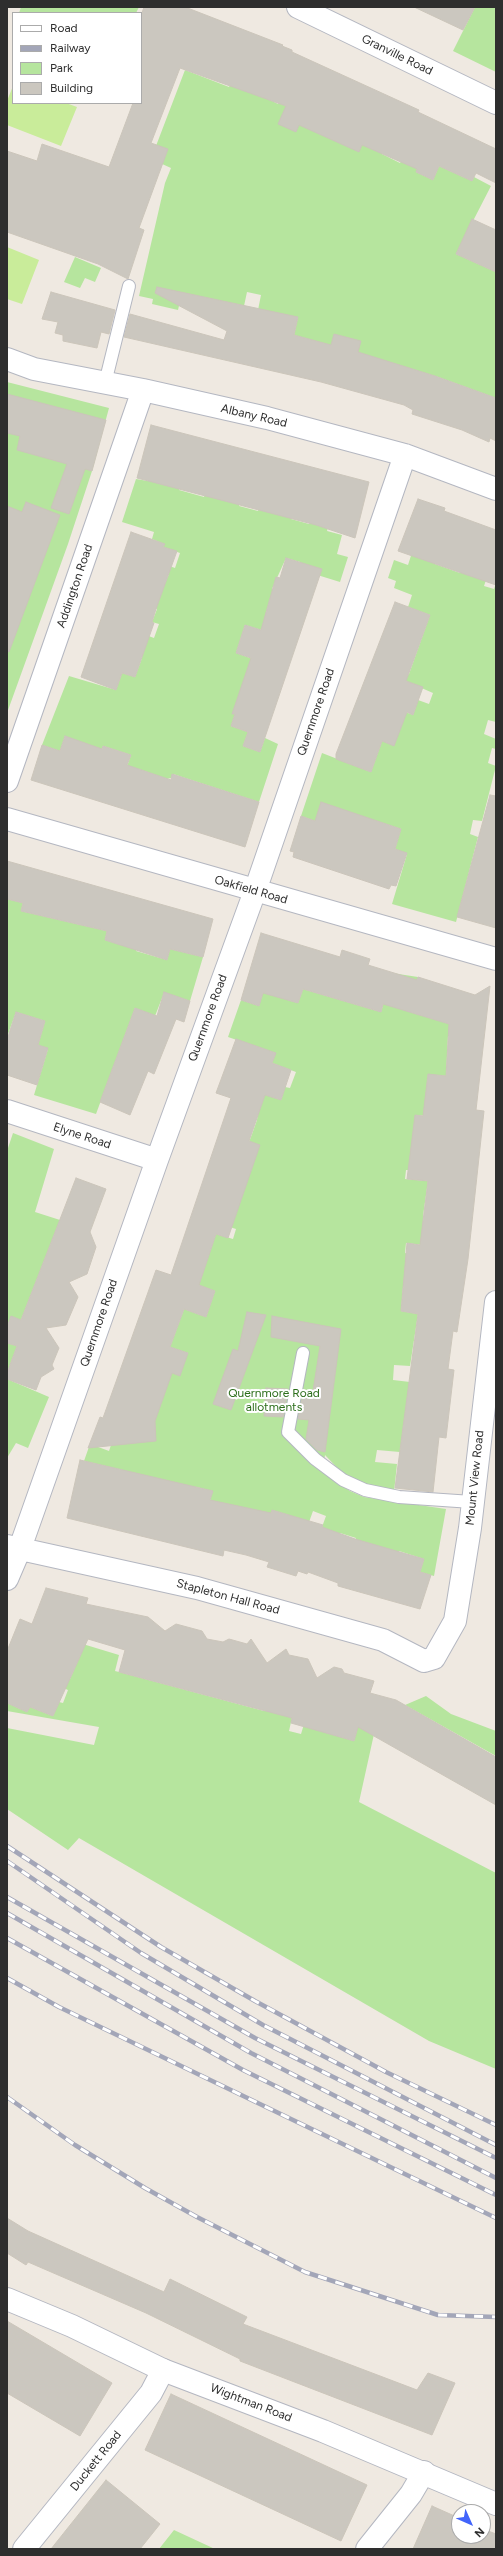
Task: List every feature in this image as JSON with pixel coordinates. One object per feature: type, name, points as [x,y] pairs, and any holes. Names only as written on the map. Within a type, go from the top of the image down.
[{"type":"street","name":"Granville Road","points":[[298,7],[496,103]]},
{"type":"street","name":"Albany Road","points":[[7,360],[34,369],[105,384],[143,390],[267,418],[405,455],[496,489]]},
{"type":"street","name":"Addington Road","points":[[7,781],[143,390]]},
{"type":"street","name":"Quernmore Road","points":[[7,1579],[13,1548],[255,891],[405,455]]},
{"type":"street","name":"Oakfield Road","points":[[7,819],[496,959]]},
{"type":"street","name":"Elyne Road","points":[[7,1111],[157,1160]]},
{"type":"street","name":"Mount View Road","points":[[440,1651],[455,1621],[470,1528],[496,1302]]},
{"type":"street","name":"Stapleton Hall Road","points":[[13,1548],[196,1588],[384,1640],[424,1662],[434,1658],[440,1651]]},
{"type":"street","name":"Wightman Road","points":[[7,2299],[72,2326],[163,2370],[424,2472],[496,2504]]},
{"type":"street","name":"Duckett Road","points":[[24,2549],[151,2393],[163,2370]]},
{"type":"street","points":[[367,2549],[411,2494],[424,2472]]},
{"type":"lane","points":[[105,384],[129,286]]},
{"type":"lane","points":[[303,1353],[288,1432],[315,1459],[343,1480],[365,1490],[399,1497],[472,1502]]},
{"type":"green space","points":[[21,7],[139,7],[136,12],[19,12]]},
{"type":"green space","points":[[475,7],[496,7],[496,72],[453,51]]},
{"type":"green space","points":[[185,70],[229,87],[232,80],[278,104],[279,101],[302,117],[369,131],[388,140],[382,154],[400,163],[407,150],[422,157],[416,172],[433,180],[439,166],[472,181],[474,177],[491,186],[456,254],[496,272],[496,398],[438,377],[294,335],[298,317],[255,325],[261,295],[247,292],[244,306],[182,293],[178,310],[152,304],[153,299],[139,296],[165,183],[171,168],[151,159]]},
{"type":"green space","points":[[12,88],[12,104],[69,104],[77,107],[61,146],[7,125],[7,101]]},
{"type":"green space","points":[[7,247],[39,260],[22,304],[7,299]]},
{"type":"green space","points":[[75,257],[101,268],[95,282],[85,278],[80,288],[64,282]]},
{"type":"green space","points":[[7,382],[109,408],[92,471],[68,544],[7,713]]},
{"type":"green space","points":[[152,466],[183,474],[179,490],[204,497],[208,480],[243,489],[239,506],[258,511],[263,495],[295,504],[291,519],[309,524],[314,509],[331,516],[327,531],[342,535],[337,554],[348,557],[340,582],[298,569],[300,562],[286,558],[272,589],[280,592],[270,599],[266,613],[270,614],[265,631],[245,625],[236,653],[256,660],[233,714],[235,714],[231,726],[248,732],[243,746],[260,752],[265,738],[278,744],[259,802],[173,774],[171,778],[167,779],[138,769],[125,772],[131,755],[103,746],[99,756],[65,736],[60,751],[42,745],[69,676],[116,690],[122,673],[135,677],[142,658],[135,631],[154,638],[159,624],[152,622],[157,609],[143,604],[165,583],[169,574],[158,562],[175,568],[180,553],[163,547],[164,544],[152,539],[154,532],[122,522],[136,479],[148,481]]},
{"type":"green space","points":[[416,540],[440,549],[435,564],[460,573],[465,559],[490,568],[484,586],[494,589],[496,583],[496,722],[488,720],[484,734],[496,739],[496,749],[492,748],[488,763],[496,766],[482,821],[473,820],[470,834],[478,837],[456,922],[392,904],[407,854],[395,849],[401,829],[373,820],[315,821],[301,816],[322,753],[371,772],[382,741],[394,745],[393,707],[413,715],[418,700],[429,704],[433,693],[403,680],[409,674],[430,615],[408,607],[412,595],[394,588],[396,581],[388,578],[394,560],[408,565]]},
{"type":"green space","points":[[7,899],[23,903],[21,911],[107,931],[105,940],[122,945],[139,940],[136,951],[167,960],[170,949],[203,957],[190,1001],[164,993],[155,1016],[135,1008],[96,1114],[34,1095],[48,1049],[38,1045],[45,1021],[16,1012],[7,1037]]},
{"type":"green space","name":"Quernmore Road allotments","points":[[392,973],[418,977],[408,1011],[460,1027],[459,1037],[448,1036],[446,1076],[428,1075],[427,1088],[438,1117],[416,1115],[432,1172],[406,1170],[405,1179],[428,1181],[423,1216],[423,1245],[406,1243],[405,1253],[423,1256],[403,1288],[401,1311],[418,1314],[410,1366],[394,1365],[393,1380],[410,1382],[400,1452],[377,1450],[375,1462],[397,1464],[394,1492],[371,1487],[345,1476],[325,1455],[323,1468],[328,1476],[350,1491],[364,1497],[446,1509],[434,1576],[420,1572],[424,1559],[399,1551],[396,1564],[351,1552],[356,1538],[340,1533],[336,1547],[322,1527],[326,1516],[313,1511],[304,1536],[288,1515],[272,1510],[268,1526],[208,1511],[212,1491],[196,1487],[192,1504],[119,1486],[122,1470],[84,1461],[90,1444],[109,1451],[118,1424],[154,1392],[188,1353],[170,1347],[184,1309],[206,1317],[215,1291],[198,1285],[216,1234],[233,1239],[236,1229],[220,1224],[257,1120],[261,1093],[281,1100],[285,1087],[290,1088],[296,1072],[272,1063],[275,1053],[228,1037],[241,1000],[259,1006],[267,977],[288,1000],[298,1003],[303,989],[381,1012]]},
{"type":"green space","points":[[13,1133],[54,1149],[35,1212],[60,1220],[21,1320],[11,1317],[7,1327],[7,1151]]},
{"type":"green space","points":[[7,1343],[17,1346],[7,1373]]},
{"type":"green space","points":[[7,1379],[49,1397],[28,1448],[16,1443],[7,1458]]},
{"type":"green space","points":[[63,1638],[119,1655],[115,1671],[264,1711],[296,1700],[289,1731],[301,1734],[305,1721],[338,1736],[354,1741],[359,1721],[376,1725],[359,1802],[496,1873],[496,2069],[429,2041],[79,1838],[68,1850],[7,1809],[7,1728],[94,1745],[99,1727],[7,1711],[7,1703],[27,1712],[30,1707],[53,1716],[59,1702],[63,1703],[68,1690],[43,1679],[47,1670],[70,1679],[81,1653]]},
{"type":"green space","points":[[426,1696],[451,1714],[496,1731],[496,1756],[405,1705]]},
{"type":"green space","points":[[174,2530],[215,2549],[159,2549]]},
{"type":"building","points":[[144,7],[185,7],[283,45],[282,46],[292,50],[292,52],[419,110],[418,112],[496,149],[496,183],[476,173],[472,181],[439,166],[433,180],[416,172],[417,169],[362,145],[359,152],[299,125],[296,132],[278,124],[286,106],[180,68],[151,143],[168,149],[139,228],[144,230],[128,279],[98,264],[7,232],[7,151],[37,161],[42,144],[109,167],[133,104],[142,104],[142,13]]},
{"type":"building","points":[[414,7],[475,7],[463,30]]},
{"type":"building","points":[[472,219],[496,230],[496,272],[456,254]]},
{"type":"building","points":[[157,287],[298,317],[294,335],[331,345],[334,334],[361,341],[358,352],[435,376],[496,398],[496,441],[490,438],[489,442],[462,430],[412,414],[413,410],[404,405],[321,382],[124,337],[130,314],[224,340],[227,331],[155,293]]},
{"type":"building","points":[[51,292],[115,310],[109,334],[101,332],[97,348],[63,341],[63,335],[55,333],[58,322],[42,319]]},
{"type":"building","points":[[7,394],[106,420],[92,471],[85,469],[69,514],[51,508],[67,464],[17,450],[20,436],[7,433]]},
{"type":"building","points":[[151,425],[369,482],[355,538],[316,525],[137,478]]},
{"type":"building","points":[[418,499],[445,508],[444,511],[496,530],[496,585],[398,551]]},
{"type":"building","points":[[26,502],[60,515],[9,652],[7,651],[7,506],[22,512]]},
{"type":"building","points":[[131,532],[165,544],[163,547],[177,551],[156,609],[152,622],[154,623],[135,677],[122,673],[116,690],[81,677]]},
{"type":"building","points":[[286,558],[322,569],[260,752],[243,746],[248,732],[231,726],[235,714],[232,714],[251,658],[236,653],[245,625],[261,630],[276,577],[280,578]]},
{"type":"building","points":[[395,602],[430,615],[406,681],[423,687],[413,715],[407,712],[394,746],[382,741],[371,772],[336,759],[336,754]]},
{"type":"building","points":[[65,736],[102,749],[103,746],[131,755],[127,765],[171,780],[172,774],[259,802],[245,847],[31,780],[42,745],[60,751]]},
{"type":"building","points":[[490,795],[496,796],[496,928],[457,917]]},
{"type":"building","points":[[321,802],[401,829],[395,849],[407,853],[396,886],[391,885],[389,889],[293,857],[294,852],[290,851],[301,816],[315,821]]},
{"type":"building","points":[[7,861],[213,919],[203,957],[170,949],[167,960],[105,940],[107,931],[21,911],[23,903],[7,899]]},
{"type":"building","points":[[261,933],[340,957],[342,950],[370,959],[368,965],[417,980],[418,977],[475,995],[490,986],[476,1110],[484,1111],[468,1259],[457,1332],[453,1331],[448,1369],[454,1370],[446,1438],[439,1437],[433,1492],[395,1488],[418,1314],[401,1311],[407,1243],[420,1245],[428,1181],[407,1179],[415,1115],[423,1116],[428,1074],[446,1076],[449,1024],[383,1004],[381,1012],[303,989],[298,1003],[263,993],[259,1006],[241,1000]]},
{"type":"building","points":[[164,992],[190,1001],[184,1022],[176,1019],[154,1074],[148,1071],[130,1115],[100,1102],[135,1008],[157,1016]]},
{"type":"building","points":[[16,1012],[45,1021],[38,1045],[48,1048],[37,1085],[7,1075],[7,1040]]},
{"type":"building","points":[[236,1039],[276,1053],[272,1063],[291,1070],[281,1100],[265,1095],[249,1141],[260,1145],[228,1238],[216,1234],[199,1285],[215,1291],[206,1317],[184,1309],[170,1347],[188,1353],[180,1376],[172,1373],[155,1421],[156,1441],[88,1448],[100,1417],[103,1418],[156,1270],[171,1275],[231,1098],[216,1093]]},
{"type":"building","points":[[76,1178],[106,1189],[90,1232],[96,1247],[87,1274],[69,1282],[78,1297],[66,1325],[46,1328],[59,1348],[52,1365],[54,1369],[41,1377],[36,1390],[7,1379],[7,1373],[17,1346],[7,1343],[7,1327],[11,1316],[21,1320]]},
{"type":"building","points":[[247,1312],[266,1315],[231,1410],[213,1404],[233,1349],[238,1351]]},
{"type":"building","points":[[272,1316],[341,1329],[325,1452],[317,1450],[306,1439],[309,1420],[298,1419],[304,1390],[313,1391],[320,1346],[271,1337]]},
{"type":"building","points":[[266,1388],[288,1389],[283,1417],[264,1416]]},
{"type":"building","points":[[80,1460],[213,1491],[210,1500],[271,1513],[272,1510],[323,1525],[322,1527],[355,1539],[424,1559],[420,1572],[431,1575],[420,1609],[338,1586],[338,1583],[308,1572],[307,1574],[298,1571],[296,1576],[267,1567],[269,1562],[246,1555],[224,1550],[223,1556],[67,1518]]},
{"type":"building","points":[[46,1588],[88,1598],[86,1604],[148,1617],[165,1631],[176,1624],[202,1631],[207,1639],[223,1642],[229,1639],[247,1644],[251,1639],[267,1663],[286,1649],[289,1655],[308,1659],[317,1678],[334,1667],[342,1669],[344,1673],[374,1681],[370,1693],[396,1700],[496,1757],[496,1805],[358,1727],[354,1741],[291,1723],[292,1718],[119,1672],[125,1650],[88,1639],[53,1716],[30,1707],[27,1712],[7,1703],[7,1651],[20,1619],[32,1624]]},
{"type":"building","points":[[7,2218],[28,2231],[164,2292],[170,2279],[247,2317],[243,2324],[417,2390],[428,2373],[455,2383],[432,2435],[240,2361],[240,2359],[146,2313],[28,2262],[26,2265],[7,2253]]},
{"type":"building","points":[[7,2321],[112,2383],[80,2436],[7,2393]]},
{"type":"building","points":[[171,2394],[367,2485],[341,2541],[145,2450]]},
{"type":"building","points":[[106,2480],[160,2524],[140,2549],[51,2549]]},
{"type":"building","points":[[432,2506],[451,2514],[451,2544],[491,2544],[491,2532],[496,2534],[496,2549],[413,2549]]},
{"type":"railway","points":[[7,1846],[161,1947],[255,2001],[386,2072],[496,2125]]},
{"type":"railway","points":[[7,1861],[141,1953],[263,2025],[496,2145]]},
{"type":"railway","points":[[7,1897],[255,2038],[496,2158]]},
{"type":"railway","points":[[7,1913],[251,2053],[496,2178]]},
{"type":"railway","points":[[7,1938],[243,2070],[496,2195]]},
{"type":"railway","points":[[7,1978],[59,2007],[496,2218]]},
{"type":"railway","points":[[7,2097],[75,2145],[145,2188],[197,2217],[305,2272],[438,2315],[496,2317]]}]
